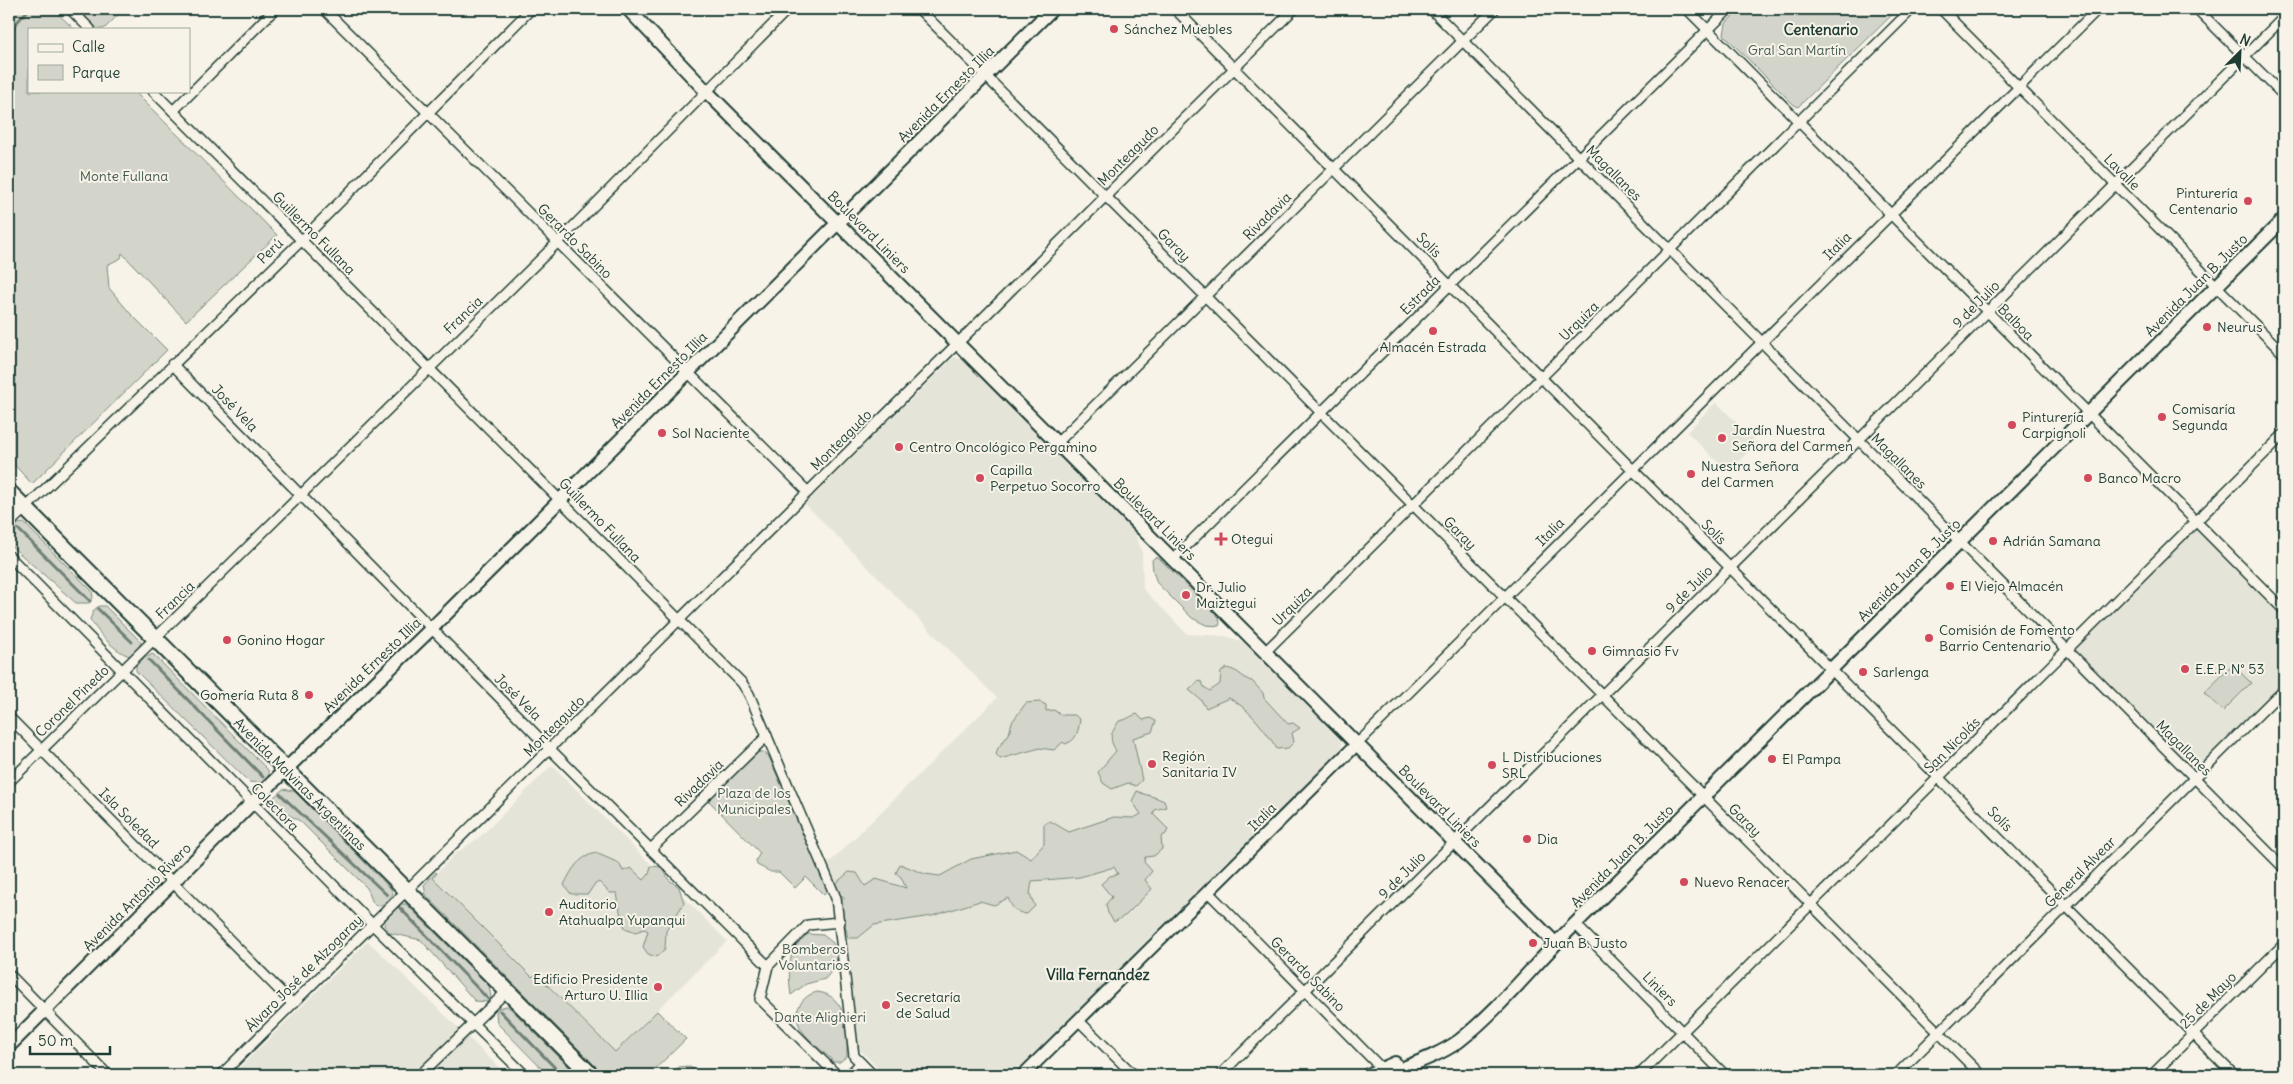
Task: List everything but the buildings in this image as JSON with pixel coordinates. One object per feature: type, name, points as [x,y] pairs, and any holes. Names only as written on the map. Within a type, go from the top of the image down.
[{"type":"main road","name":"Boulevard Liniers","points":[[628,9],[706,91],[1555,943]]},
{"type":"main road","name":"Avenida Ernesto Illia","points":[[285,770],[432,628],[1052,9]]},
{"type":"main road","name":"Avenida Juan B. Justo","points":[[1368,1075],[1386,1074],[1454,1036],[1555,943],[2284,219]]},
{"type":"main road","name":"Avenida Malvinas Argentinas","points":[[9,492],[591,1075]]},
{"type":"main road","name":"Avenida Antonio Rivero","points":[[9,1046],[285,770]]},
{"type":"street","points":[[70,9],[89,28]]},
{"type":"street","points":[[173,111],[276,9]]},
{"type":"street","name":"Gerardo Sabino","points":[[324,9],[808,492]]},
{"type":"street","name":"Perú","points":[[9,524],[302,240],[531,9]]},
{"type":"street","name":"Francia","points":[[154,639],[557,243],[788,9]]},
{"type":"street","name":"Garay","points":[[919,9],[1601,696],[1981,1075]]},
{"type":"street","name":"Solís","points":[[1175,9],[2234,1075]]},
{"type":"street","name":"Monteagudo","points":[[407,892],[1294,9]]},
{"type":"street","name":"Magallanes","points":[[1431,9],[2284,868]]},
{"type":"street","name":"Rivadavia","points":[[1057,443],[1495,9]]},
{"type":"street","name":"Balboa","points":[[1687,9],[2284,610]]},
{"type":"street","name":"Estrada","points":[[1174,559],[1729,9]]},
{"type":"street","name":"Urquiza","points":[[1265,652],[1912,9]]},
{"type":"street","name":"Lavalle","points":[[1941,9],[2284,354]]},
{"type":"street","name":"Italia","points":[[1023,1075],[2098,9]]},
{"type":"street","points":[[2197,9],[2284,96]]},
{"type":"street","name":"9 de Julio","points":[[1220,1075],[2284,17]]},
{"type":"street","name":"Guillermo Fullana","points":[[154,92],[742,683],[749,694],[836,898],[854,1056],[861,1063]]},
{"type":"street","name":"José Vela","points":[[172,364],[550,749],[768,966]]},
{"type":"street","name":"San Nicolás","points":[[1639,1075],[2284,434]]},
{"type":"street","name":"Colectora","points":[[9,556],[372,925],[525,1075]]},
{"type":"street","name":"Coronel Pinedo","points":[[9,782],[154,639]]},
{"type":"street","name":"General Alvear","points":[[1896,1075],[2284,689]]},
{"type":"street","name":"Isla Soledad","points":[[9,717],[292,1003]]},
{"type":"street","name":"Rivadavia","points":[[651,849],[767,736]]},
{"type":"street","name":"Álvaro José de Alzogaray","points":[[221,1075],[398,898],[407,892]]},
{"type":"street","name":"Gerardo Sabino","points":[[1208,892],[1306,990],[1386,1074]]},
{"type":"street","points":[[837,1075],[760,999],[768,966],[808,925],[840,922]]},
{"type":"street","name":"Liniers","points":[[1575,924],[1725,1075]]},
{"type":"street","name":"25 de Mayo","points":[[2152,1075],[2284,944]]},
{"type":"street","points":[[9,974],[108,1075]]},
{"type":"street","points":[[420,1075],[507,991]]},
{"type":"street","points":[[1078,1020],[1134,1075]]},
{"type":"street","points":[[849,1075],[861,1063],[873,1075]]},
{"type":"shaded area","points":[[954,357],[962,360],[1134,532],[1142,551],[1143,589],[1187,634],[1226,636],[1243,642],[1339,738],[1342,744],[1339,751],[1012,1075],[885,1075],[859,1049],[843,901],[828,864],[997,698],[805,504]]},
{"type":"shaded area","name":"Jardín Nuestra Señora del Carmen","points":[[1716,402],[1757,443],[1728,472],[1687,432]]},
{"type":"shaded area","name":"E.E.P. N° 53","points":[[2196,521],[2284,610],[2284,689],[2195,778],[2067,649]]},
{"type":"shaded area","points":[[550,767],[554,767],[727,941],[615,1052],[536,974],[532,977],[432,878],[454,855],[481,836]]},
{"type":"shaded area","points":[[368,941],[507,1075],[232,1075]]},
{"type":"green space","name":"Monte Fullana","points":[[9,9],[53,9],[73,28],[28,28],[28,92],[135,92],[277,235],[186,321],[122,253],[121,258],[107,265],[109,288],[129,312],[167,350],[32,484],[9,459]]},
{"type":"green space","points":[[78,9],[124,9],[105,28],[97,28]]},
{"type":"green space","name":"Gral San Martín","points":[[1740,9],[1898,9],[1798,107],[1724,35],[1726,23]]},
{"type":"green space","points":[[24,523],[92,591],[93,598],[89,603],[76,603],[10,545],[9,534],[18,524]]},
{"type":"green space","points":[[1155,557],[1160,559],[1219,617],[1219,626],[1206,625],[1192,618],[1157,583],[1152,560]]},
{"type":"green space","points":[[99,606],[105,606],[141,642],[137,651],[130,656],[124,654],[97,630],[90,619],[94,610]]},
{"type":"green space","points":[[153,654],[268,770],[269,777],[263,783],[249,782],[136,671],[136,666],[144,658]]},
{"type":"green space","points":[[2233,665],[2251,683],[2223,711],[2204,693]]},
{"type":"green space","points":[[1226,668],[1252,681],[1263,693],[1264,698],[1288,724],[1293,723],[1300,728],[1292,733],[1294,742],[1288,748],[1277,749],[1250,714],[1236,702],[1229,698],[1206,708],[1201,700],[1189,690],[1199,681],[1210,691],[1220,684],[1221,672]]},
{"type":"green space","points":[[1040,702],[1046,705],[1046,711],[1054,710],[1061,715],[1075,715],[1080,720],[1078,732],[1072,741],[1065,744],[1063,742],[1054,750],[1040,748],[1000,759],[996,754],[998,748],[1009,734],[1012,722],[1026,703]]},
{"type":"green space","points":[[1137,714],[1143,720],[1150,718],[1156,721],[1152,732],[1133,738],[1142,780],[1136,786],[1128,783],[1112,789],[1103,783],[1098,772],[1116,751],[1111,739],[1119,721]]},
{"type":"green space","name":"Plaza de los Municipales","points":[[757,752],[764,752],[769,757],[827,889],[824,895],[806,877],[795,888],[779,872],[771,872],[757,865],[756,860],[760,853],[708,800]]},
{"type":"green space","points":[[283,789],[294,791],[391,889],[393,893],[384,904],[376,906],[367,888],[300,821],[273,804],[273,798]]},
{"type":"green space","points":[[1137,791],[1164,801],[1166,807],[1155,810],[1153,814],[1168,829],[1166,834],[1161,837],[1162,849],[1154,856],[1145,857],[1144,862],[1152,871],[1145,880],[1152,889],[1126,915],[1114,922],[1108,913],[1106,904],[1112,897],[1101,884],[1110,876],[1118,874],[1114,867],[1080,877],[1032,881],[1030,894],[1035,906],[1027,914],[1015,909],[1008,898],[994,905],[980,901],[932,916],[874,925],[858,938],[848,938],[840,902],[845,898],[838,893],[835,884],[849,872],[857,873],[865,886],[876,879],[906,888],[901,877],[896,873],[900,864],[925,874],[940,876],[971,859],[1016,850],[1031,859],[1044,844],[1044,824],[1050,821],[1069,832],[1114,817],[1134,818],[1141,814],[1132,801]]},
{"type":"green space","points":[[596,853],[619,863],[623,871],[631,868],[644,880],[649,874],[651,866],[663,867],[668,879],[679,887],[684,903],[666,931],[665,949],[656,957],[648,954],[643,947],[648,931],[644,929],[636,932],[625,928],[617,893],[610,893],[599,882],[594,885],[588,894],[571,894],[564,885],[580,861]]},
{"type":"green space","points":[[436,872],[433,878],[532,977],[536,974],[615,1052],[657,1011],[686,1039],[649,1075],[604,1075],[426,895],[424,885]]},
{"type":"green space","points":[[401,904],[406,904],[489,986],[491,997],[488,1002],[475,1001],[421,940],[390,933],[384,925],[386,918],[390,912]]},
{"type":"green space","name":"Bomberos Voluntarios","points":[[808,934],[823,935],[833,943],[837,953],[836,966],[825,979],[806,984],[791,995],[789,978],[790,960],[796,945],[801,938]]},
{"type":"green space","name":"Dante Alighieri","points":[[817,992],[835,1000],[844,1016],[847,1056],[840,1062],[833,1062],[811,1041],[800,1027],[797,1019],[797,1011],[801,1003],[808,996]]},
{"type":"green space","points":[[506,1006],[577,1075],[548,1075],[497,1023],[496,1012],[499,1008]]},
{"type":"green space","points":[[688,1066],[704,1075],[669,1075],[679,1067]]},
{"type":"waterway","points":[[9,31],[29,9]]},
{"type":"waterway","points":[[18,529],[90,601]]},
{"type":"waterway","points":[[98,609],[132,642]]},
{"type":"waterway","points":[[149,660],[263,777]]},
{"type":"waterway","points":[[280,794],[387,895]]},
{"type":"waterway","points":[[399,907],[488,999]]},
{"type":"waterway","points":[[500,1011],[562,1075]]},
{"type":"place","name":"Sánchez Muebles","points":[[1114,29]]},
{"type":"place","name":"Pinturería Centenario","points":[[2248,201]]},
{"type":"place","name":"Neurus","points":[[2207,327]]},
{"type":"place","name":"Almacén Estrada","points":[[1433,331]]},
{"type":"place","name":"Comisaría Segunda","points":[[2162,417]]},
{"type":"place","name":"Pinturería Carpignoli","points":[[2012,425]]},
{"type":"place","name":"Sol Naciente","points":[[662,433]]},
{"type":"place","name":"Jardín Nuestra Señora del Carmen","points":[[1722,438]]},
{"type":"place","name":"Centro Oncológico Pergamino","points":[[899,447]]},
{"type":"place","name":"Nuestra Señora del Carmen","points":[[1691,474]]},
{"type":"place","name":"Capilla Perpetuo Socorro","points":[[980,478]]},
{"type":"place","name":"Banco Macro","points":[[2088,478]]},
{"type":"place","name":"Otegui","points":[[1221,539]]},
{"type":"place","name":"Adrián Samana","points":[[1993,541]]},
{"type":"place","name":"El Viejo Almacén","points":[[1950,586]]},
{"type":"place","name":"Dr. Julio Maiztegui","points":[[1186,595]]},
{"type":"place","name":"Comisión de Fomento Barrio Centenario","points":[[1929,638]]},
{"type":"place","name":"Gonino Hogar","points":[[227,640]]},
{"type":"place","name":"Gimnasio Fv","points":[[1592,651]]},
{"type":"place","name":"E.E.P. N° 53","points":[[2185,669]]},
{"type":"place","name":"Sarlenga","points":[[1863,672]]},
{"type":"place","name":"Gomería Ruta 8","points":[[309,695]]},
{"type":"place","name":"El Pampa","points":[[1772,759]]},
{"type":"place","name":"Región Sanitaria IV","points":[[1152,764]]},
{"type":"place","name":"L Distribuciones SRL","points":[[1492,765]]},
{"type":"place","name":"Dia","points":[[1527,839]]},
{"type":"place","name":"Nuevo Renacer","points":[[1684,882]]},
{"type":"place","name":"Auditorio Atahualpa Yupanqui","points":[[549,912]]},
{"type":"place","name":"Juan B. Justo","points":[[1533,943]]},
{"type":"place","name":"Edificio Presidente Arturo U. Illia","points":[[658,987]]},
{"type":"place","name":"Secretaría de Salud","points":[[886,1005]]},
{"type":"district","name":"Centenario","points":[[1821,29]]},
{"type":"district","name":"Villa Fernandez","points":[[1098,974]]}]
